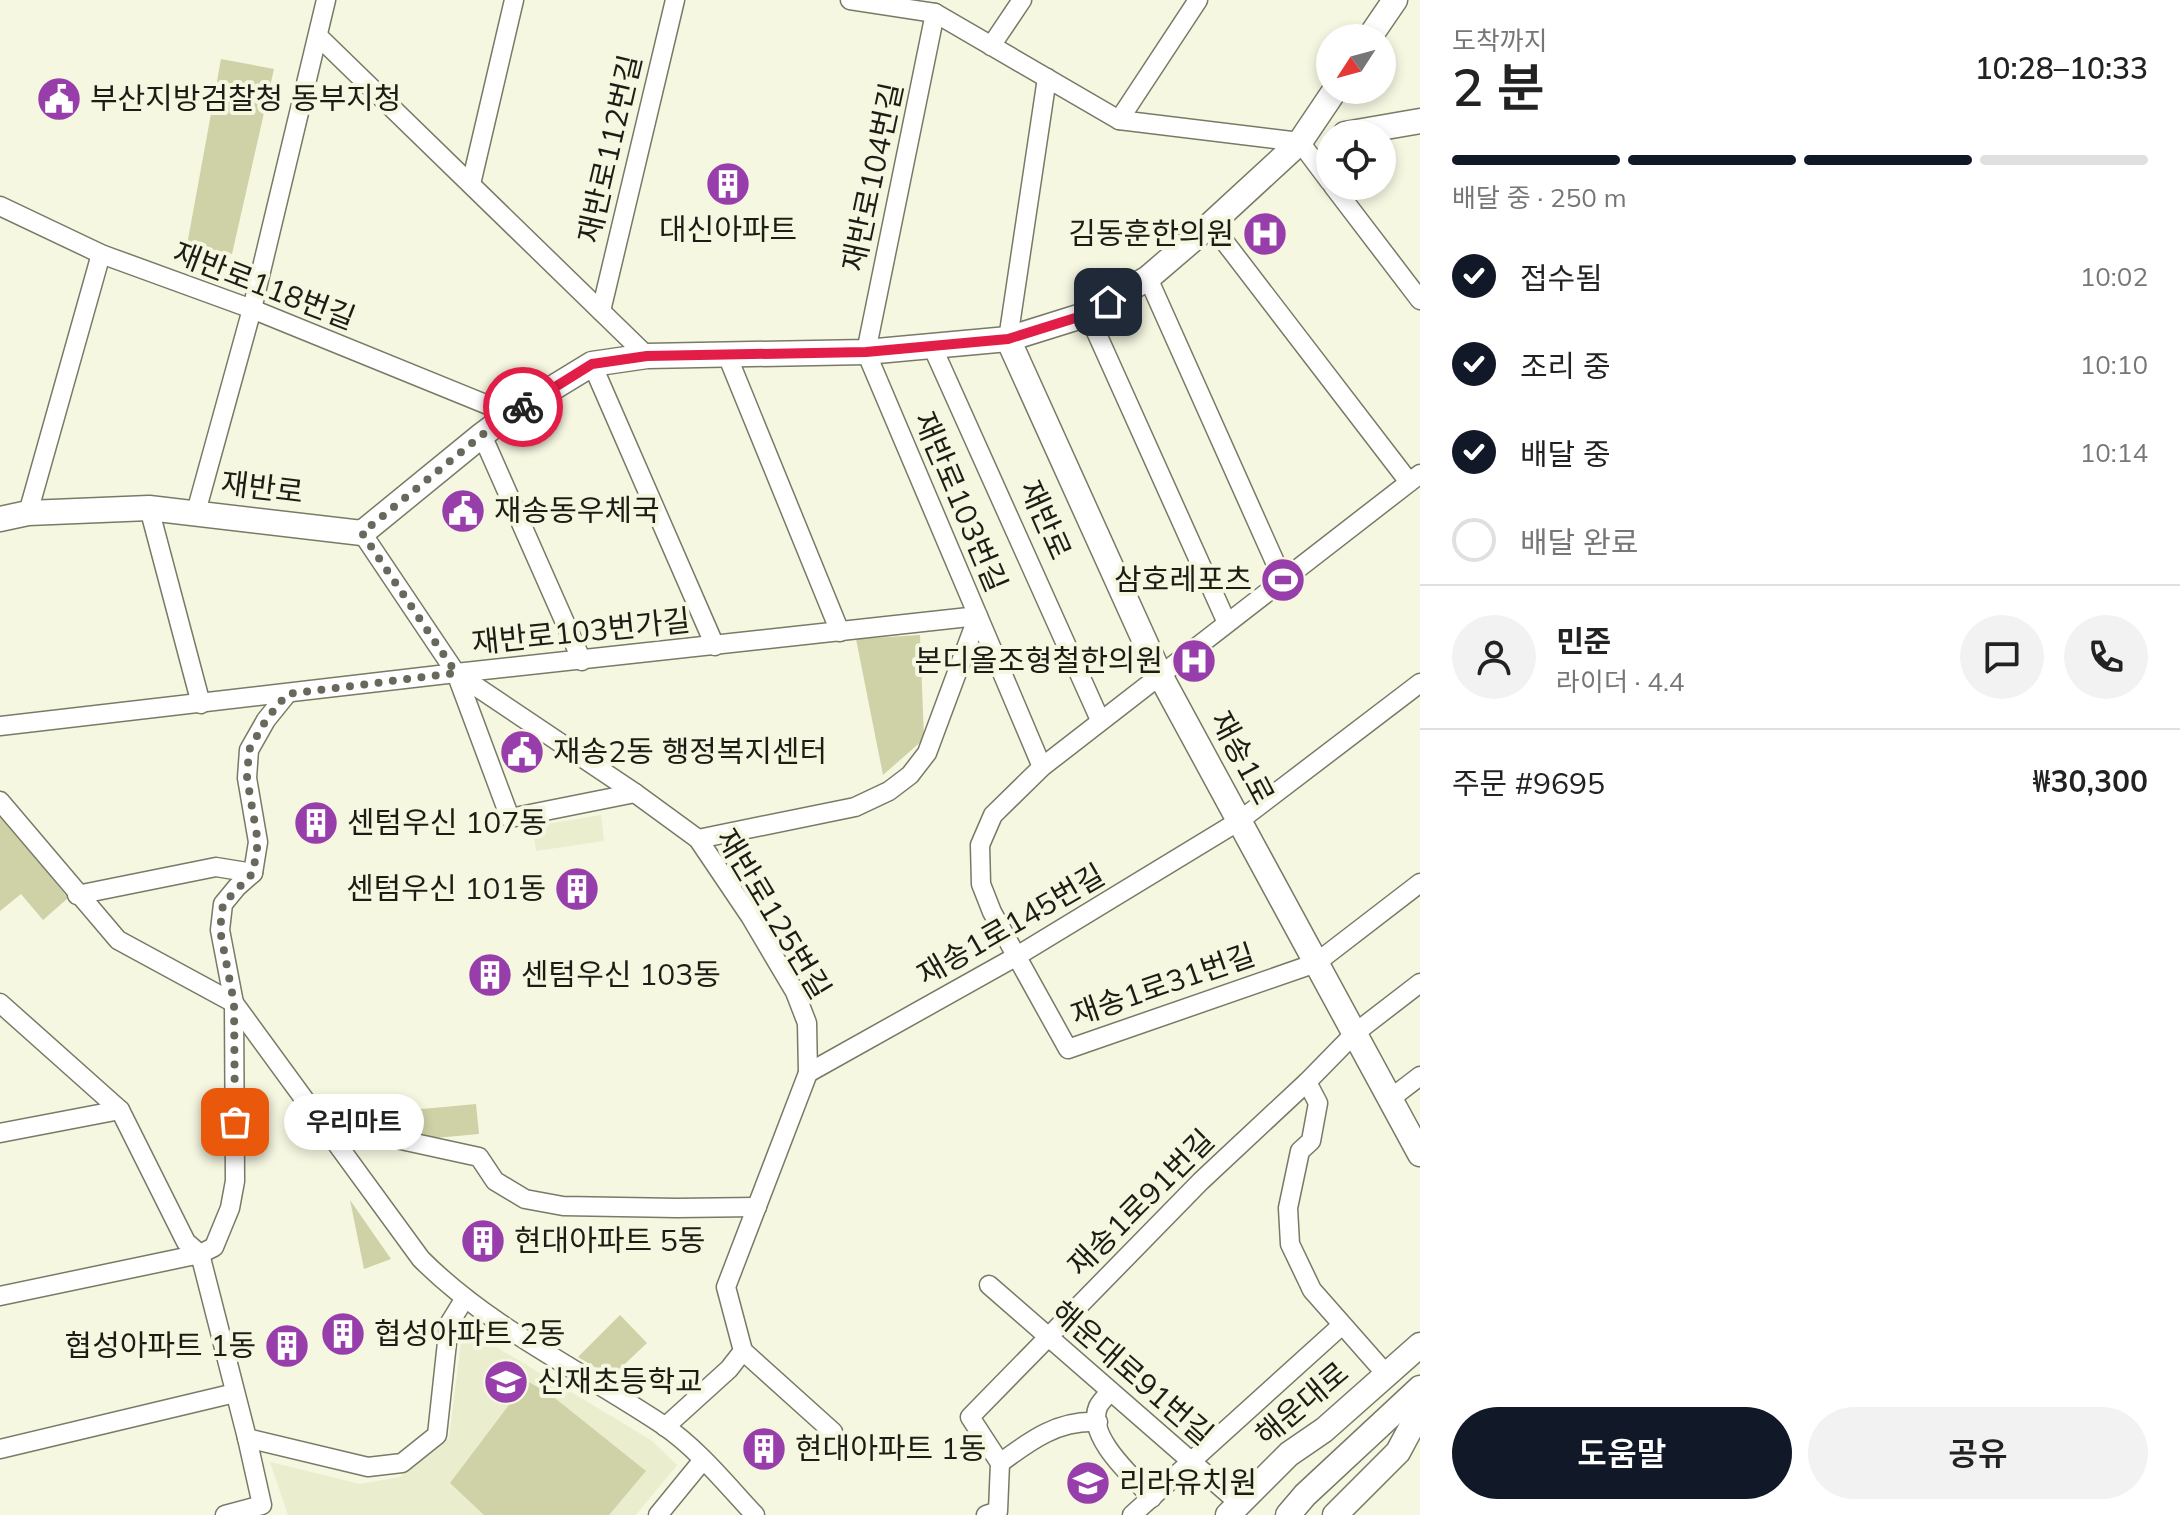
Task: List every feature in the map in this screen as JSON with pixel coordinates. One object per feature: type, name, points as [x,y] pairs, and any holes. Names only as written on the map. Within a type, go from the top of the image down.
[{"type":"main road","points":[[1379,24],[1395,0]]},
{"type":"main road","points":[[362,533],[510,414],[592,364],[647,356],[866,352],[1008,339],[1088,314],[1148,278],[1211,224],[1300,142],[1326,104]]},
{"type":"main road","points":[[1396,125],[1420,121]]},
{"type":"main road","points":[[1300,142],[1316,139]]},
{"type":"main road","name":"재송1로","points":[[1008,339],[1160,675],[1420,1154]]},
{"type":"main road","name":"재반로","points":[[0,519],[28,513],[149,508],[362,533]]},
{"type":"main road","name":"해운대로","points":[[1233,1509],[1289,1454],[1324,1430],[1420,1345]]},
{"type":"main road","points":[[1288,1515],[1305,1495],[1420,1388]]},
{"type":"main road","points":[[1335,1515],[1398,1452],[1420,1411]]},
{"type":"street","points":[[196,512],[252,309],[326,0]]},
{"type":"street","points":[[471,184],[514,0]]},
{"type":"street","name":"재반로112번길","points":[[601,311],[675,0]]},
{"type":"street","points":[[850,0],[935,13],[1119,120],[1300,142],[1316,163]]},
{"type":"street","points":[[991,46],[1022,0]]},
{"type":"street","points":[[1119,120],[1198,0]]},
{"type":"street","name":"재반로104번길","points":[[866,352],[935,13]]},
{"type":"street","name":"재반로112번길","points":[[318,36],[647,356]]},
{"type":"street","points":[[1008,339],[1047,78]]},
{"type":"street","points":[[1344,200],[1420,300]]},
{"type":"street","name":"재반로118번길","points":[[0,206],[101,254],[252,309],[510,414]]},
{"type":"street","points":[[1211,224],[1414,478]]},
{"type":"street","points":[[28,513],[101,254]]},
{"type":"street","points":[[1148,278],[1283,580]]},
{"type":"street","points":[[1088,314],[1227,623]]},
{"type":"street","name":"재반로","points":[[932,346],[1100,720]]},
{"type":"street","name":"재반로103번길","points":[[698,839],[855,807],[889,791],[910,775],[927,753],[978,616],[866,352]]},
{"type":"street","points":[[727,355],[840,632]]},
{"type":"street","points":[[592,364],[715,646]]},
{"type":"street","points":[[482,435],[582,661]]},
{"type":"street","name":"재송1로31번길","points":[[1316,963],[1068,1049],[992,912],[981,884],[980,845],[993,815],[1042,767],[1414,478]]},
{"type":"street","points":[[149,508],[201,704]]},
{"type":"street","name":"재반로125번길","points":[[362,533],[456,673],[698,839],[750,916],[795,992],[807,1023],[808,1073],[726,1287],[743,1351]]},
{"type":"street","points":[[978,616],[1042,767]]},
{"type":"street","name":"재반로103번가길","points":[[0,726],[978,616]]},
{"type":"street","points":[[456,673],[510,818],[635,793]]},
{"type":"street","name":"재송1로145번길","points":[[808,1073],[1017,956],[1239,821],[1420,683]]},
{"type":"street","points":[[0,1296],[200,1254],[214,1247],[230,1208],[235,1181],[234,1003],[220,930],[223,904],[253,873],[258,842],[247,778],[249,750],[266,720],[287,694]]},
{"type":"street","points":[[0,801],[118,940],[234,1003],[421,1259],[449,1286],[531,1346],[665,1427],[703,1460],[755,1515]]},
{"type":"street","points":[[77,895],[216,867],[253,873]]},
{"type":"street","points":[[1316,963],[1420,883]]},
{"type":"street","name":"재송1로91번길","points":[[1000,1463],[970,1417],[1201,1181],[1355,1033],[1420,983]]},
{"type":"street","points":[[0,1003],[120,1110],[186,1242],[200,1254],[262,1505],[225,1515]]},
{"type":"street","points":[[1390,1099],[1420,1076]]},
{"type":"street","points":[[1307,1082],[1318,1103],[1311,1141],[1300,1151],[1288,1208],[1290,1244],[1312,1290],[1386,1374]]},
{"type":"street","points":[[0,1133],[120,1110]]},
{"type":"street","points":[[323,1123],[479,1157],[495,1181],[525,1199],[563,1206],[757,1207]]},
{"type":"street","name":"해운대로91번길","points":[[989,1285],[1192,1462],[1233,1509]]},
{"type":"street","points":[[247,1438],[368,1467],[402,1463],[437,1435],[449,1324],[465,1298]]},
{"type":"street","points":[[1132,1515],[1341,1326]]},
{"type":"street","points":[[665,1427],[729,1369],[743,1351],[833,1432]]},
{"type":"street","points":[[1110,1391],[1098,1407],[1098,1433],[1152,1498]]},
{"type":"street","points":[[0,1449],[235,1393]]},
{"type":"street","points":[[986,1515],[998,1511],[1000,1463],[1054,1427],[1098,1422]]},
{"type":"street","points":[[658,1515],[703,1460]]},
{"type":"shaded area","points":[[221,59],[274,69],[232,254],[187,245]]},
{"type":"shaded area","points":[[920,635],[924,739],[883,775],[856,639]]},
{"type":"shaded area","points":[[0,814],[68,898],[43,920],[21,894],[0,911]]},
{"type":"shaded area","points":[[601,815],[604,841],[536,851],[534,836],[541,825]]},
{"type":"shaded area","points":[[476,1104],[479,1134],[435,1138],[377,1122],[379,1113]]},
{"type":"shaded area","points":[[350,1200],[391,1259],[364,1269]]},
{"type":"shaded area","points":[[620,1315],[647,1343],[611,1377],[578,1357]]},
{"type":"shaded area","name":"신재초등학교","points":[[463,1327],[651,1440],[677,1465],[636,1515],[288,1515],[270,1462],[360,1484],[400,1477],[449,1438]]},
{"type":"shaded area","points":[[527,1381],[551,1395],[646,1471],[609,1515],[484,1515],[450,1483]]},
{"type":"way so far","points":[[235,1122],[234,1003],[220,930],[223,904],[253,873],[258,842],[247,778],[249,750],[266,720],[287,694],[456,673],[362,533],[482,435],[523,407]]},
{"type":"place","name":"부산지방검찰청 동부지청","points":[[59,99]]},
{"type":"place","name":"대신아파트","points":[[728,184]]},
{"type":"place","name":"김동훈한의원","points":[[1265,234]]},
{"type":"place","name":"재송동우체국","points":[[463,511]]},
{"type":"place","name":"삼호레포츠","points":[[1283,580]]},
{"type":"place","name":"본디올조형철한의원","points":[[1194,661]]},
{"type":"place","name":"재송2동 행정복지센터","points":[[522,752]]},
{"type":"place","name":"센텀우신 107동","points":[[316,823]]},
{"type":"place","name":"센텀우신 101동","points":[[577,889]]},
{"type":"place","name":"센텀우신 103동","points":[[490,975]]},
{"type":"place","name":"우리마트","points":[[235,1122]]},
{"type":"place","name":"현대아파트 5동","points":[[483,1241]]},
{"type":"place","name":"협성아파트 2동","points":[[343,1334]]},
{"type":"place","name":"협성아파트 1동","points":[[287,1346]]},
{"type":"place","name":"신재초등학교","points":[[506,1382]]},
{"type":"place","name":"현대아파트 1동","points":[[764,1449]]},
{"type":"place","name":"리라유치원","points":[[1088,1483]]},
{"type":"route","points":[[523,407],[592,364],[647,356],[866,352],[1008,339],[1088,314],[1108,302]]}]
